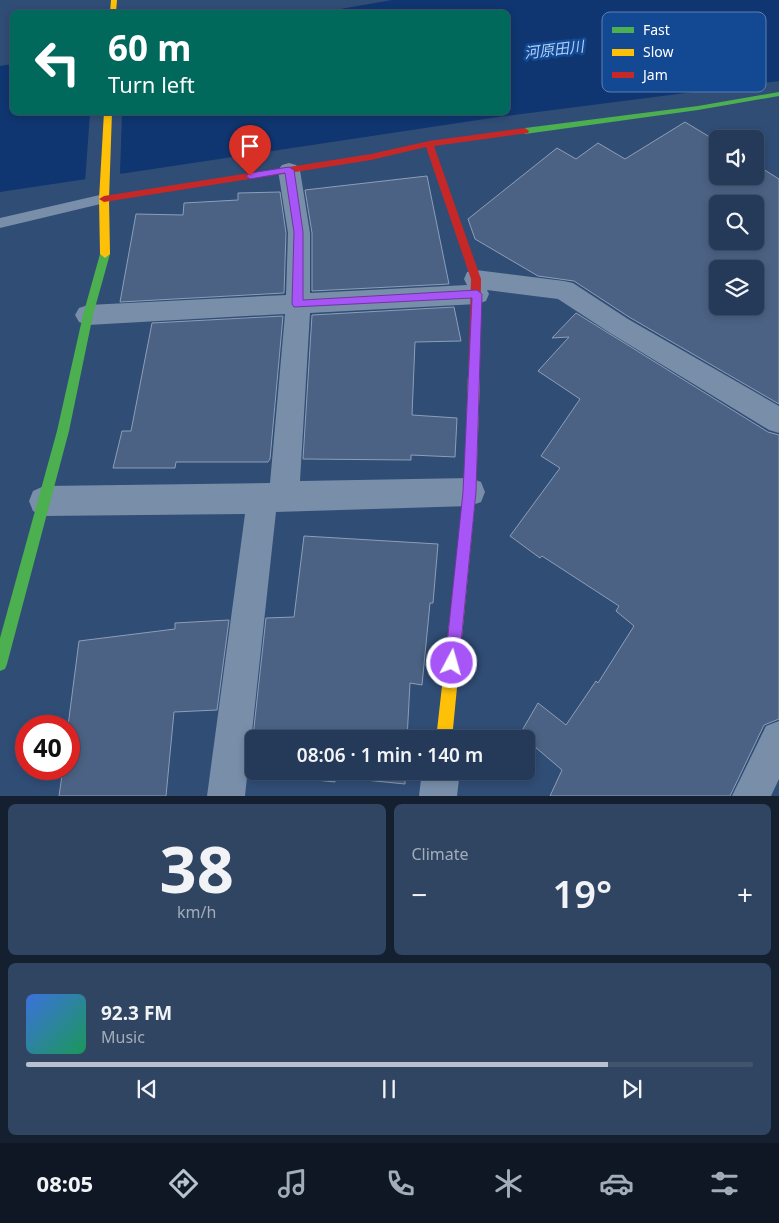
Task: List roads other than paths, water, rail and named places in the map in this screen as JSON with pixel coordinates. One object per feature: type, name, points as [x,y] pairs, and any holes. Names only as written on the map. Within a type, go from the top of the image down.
[{"type":"street","points":[[104,199],[371,157],[429,144],[698,108],[779,94]]},
{"type":"street","points":[[0,664],[63,431],[88,315],[106,252],[104,199],[108,115]]},
{"type":"street","points":[[429,144],[477,287],[470,492],[445,730]]},
{"type":"street","points":[[226,796],[273,498],[298,304],[299,232],[289,170]]},
{"type":"street","points":[[88,315],[298,304],[477,287],[564,290],[619,326],[779,421]]},
{"type":"street","points":[[44,501],[273,498],[470,492]]},
{"type":"street","points":[[751,796],[779,739]]},
{"type":"street","points":[[438,796],[440,780]]},
{"type":"lane","points":[[0,223],[104,199]]},
{"type":"water","name":"河原田川","points":[[392,0],[779,0],[779,81],[766,83],[766,12],[602,12],[602,92],[693,92],[498,117],[0,192],[0,66],[10,64],[10,115],[510,115],[510,10],[334,10]]}]
